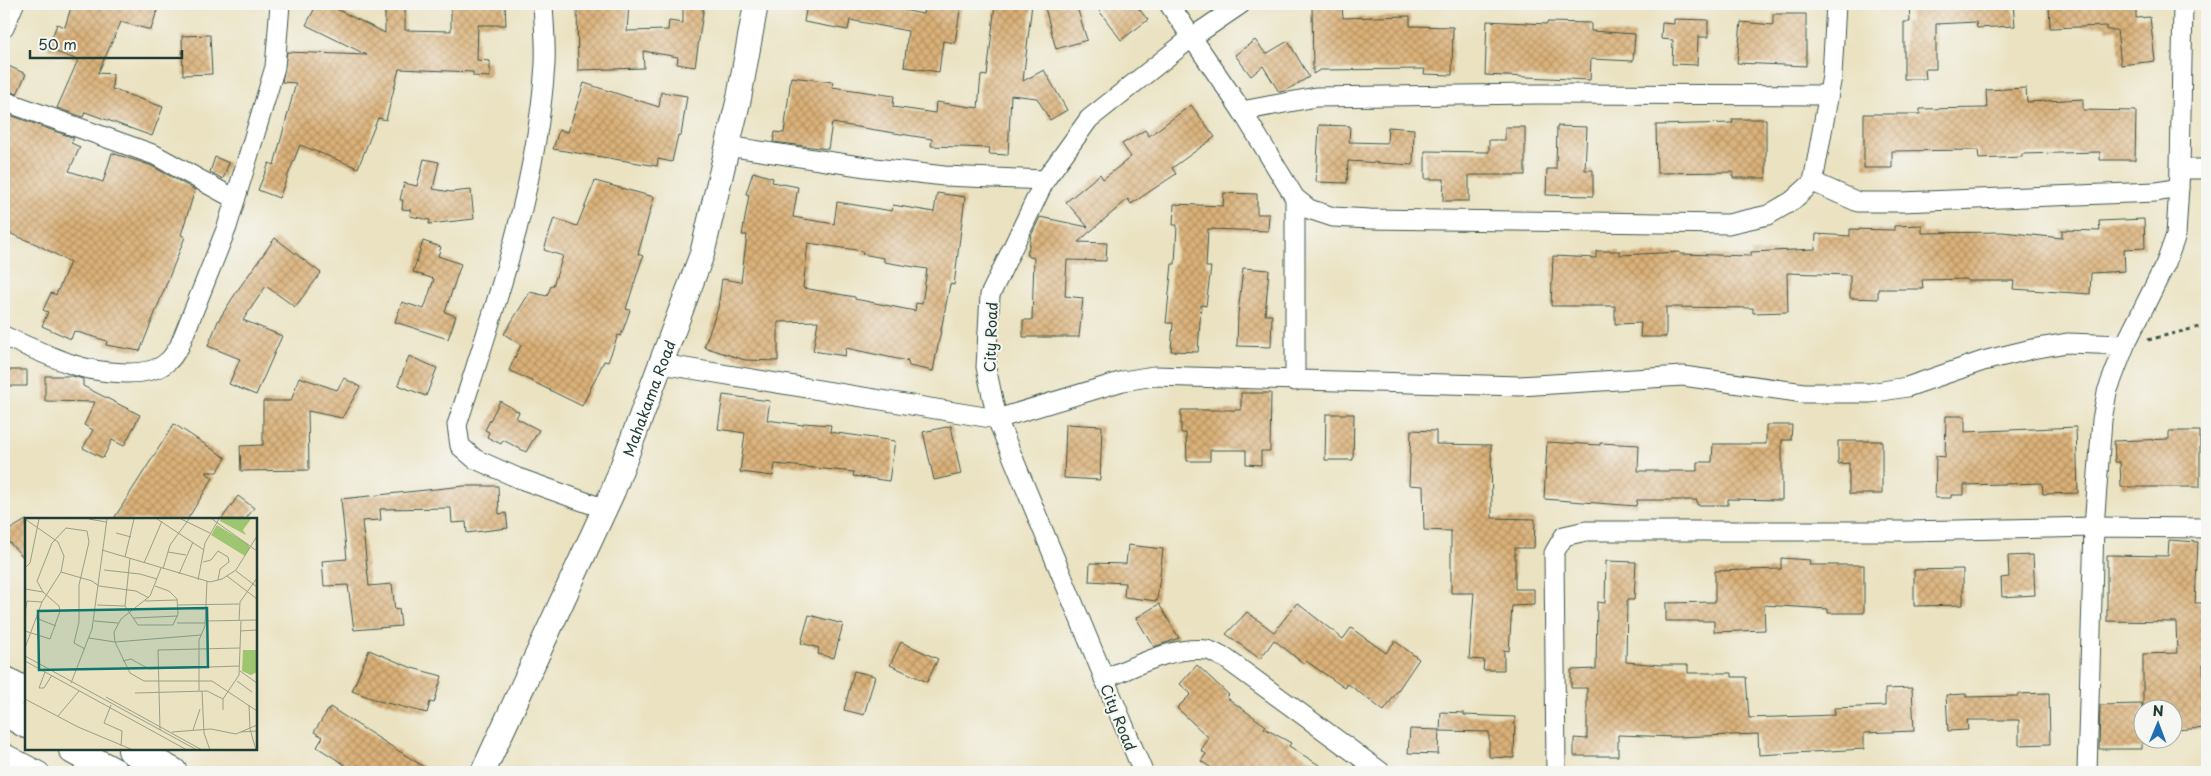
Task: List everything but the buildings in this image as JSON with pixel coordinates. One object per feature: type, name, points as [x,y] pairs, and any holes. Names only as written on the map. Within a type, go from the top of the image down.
[{"type":"highway","points":[[4,680],[25,691]]},
{"type":"highway","points":[[4,711],[25,723]]},
{"type":"highway","points":[[75,751],[114,772]]},
{"type":"highway","points":[[134,751],[173,772]]},
{"type":"street","points":[[4,28],[14,4]]},
{"type":"street","points":[[4,336],[72,365],[96,370],[134,373],[155,370],[168,362],[179,347],[227,227],[275,67],[280,4]]},
{"type":"street","points":[[543,4],[545,64],[535,148],[514,248],[457,425],[460,446],[475,459],[518,478],[605,509]]},
{"type":"street","name":"Mahakama Road","points":[[483,772],[605,509],[702,254],[739,98],[756,4]]},
{"type":"street","points":[[1169,4],[1242,112],[1295,198],[1310,209],[1333,217],[1728,224],[1747,222],[1768,215],[1792,201],[1813,182],[1832,76],[1836,4]]},
{"type":"street","name":"City Road","points":[[1143,772],[997,418],[986,366],[990,295],[1044,180],[1089,119],[1191,38],[1241,4]]},
{"type":"street","points":[[2087,772],[2094,526],[2102,420],[2107,392],[2125,345],[2166,263],[2176,236],[2180,169],[2183,4]]},
{"type":"street","points":[[1242,112],[1316,97],[1538,94],[1827,96]]},
{"type":"street","points":[[4,101],[155,156],[235,199]]},
{"type":"street","points":[[728,146],[866,167],[944,176],[1044,180]]},
{"type":"street","points":[[2180,169],[2207,169]]},
{"type":"street","points":[[1813,182],[1858,202],[2156,192],[2179,188]]},
{"type":"street","points":[[1295,198],[1295,381]]},
{"type":"street","points":[[661,364],[997,418],[1136,378],[1154,376],[1520,386],[1683,376],[1804,393],[1870,393],[1907,387],[1983,361],[2068,343],[2125,345]]},
{"type":"street","points":[[1556,772],[1554,553],[1564,536],[1586,532],[1907,531],[2094,526],[2207,528]]},
{"type":"street","points":[[1104,679],[1162,656],[1187,651],[1208,650],[1225,658],[1381,772]]},
{"type":"street","points":[[4,754],[40,772]]},
{"type":"path","points":[[2125,345],[2200,327],[2207,327]]}]
